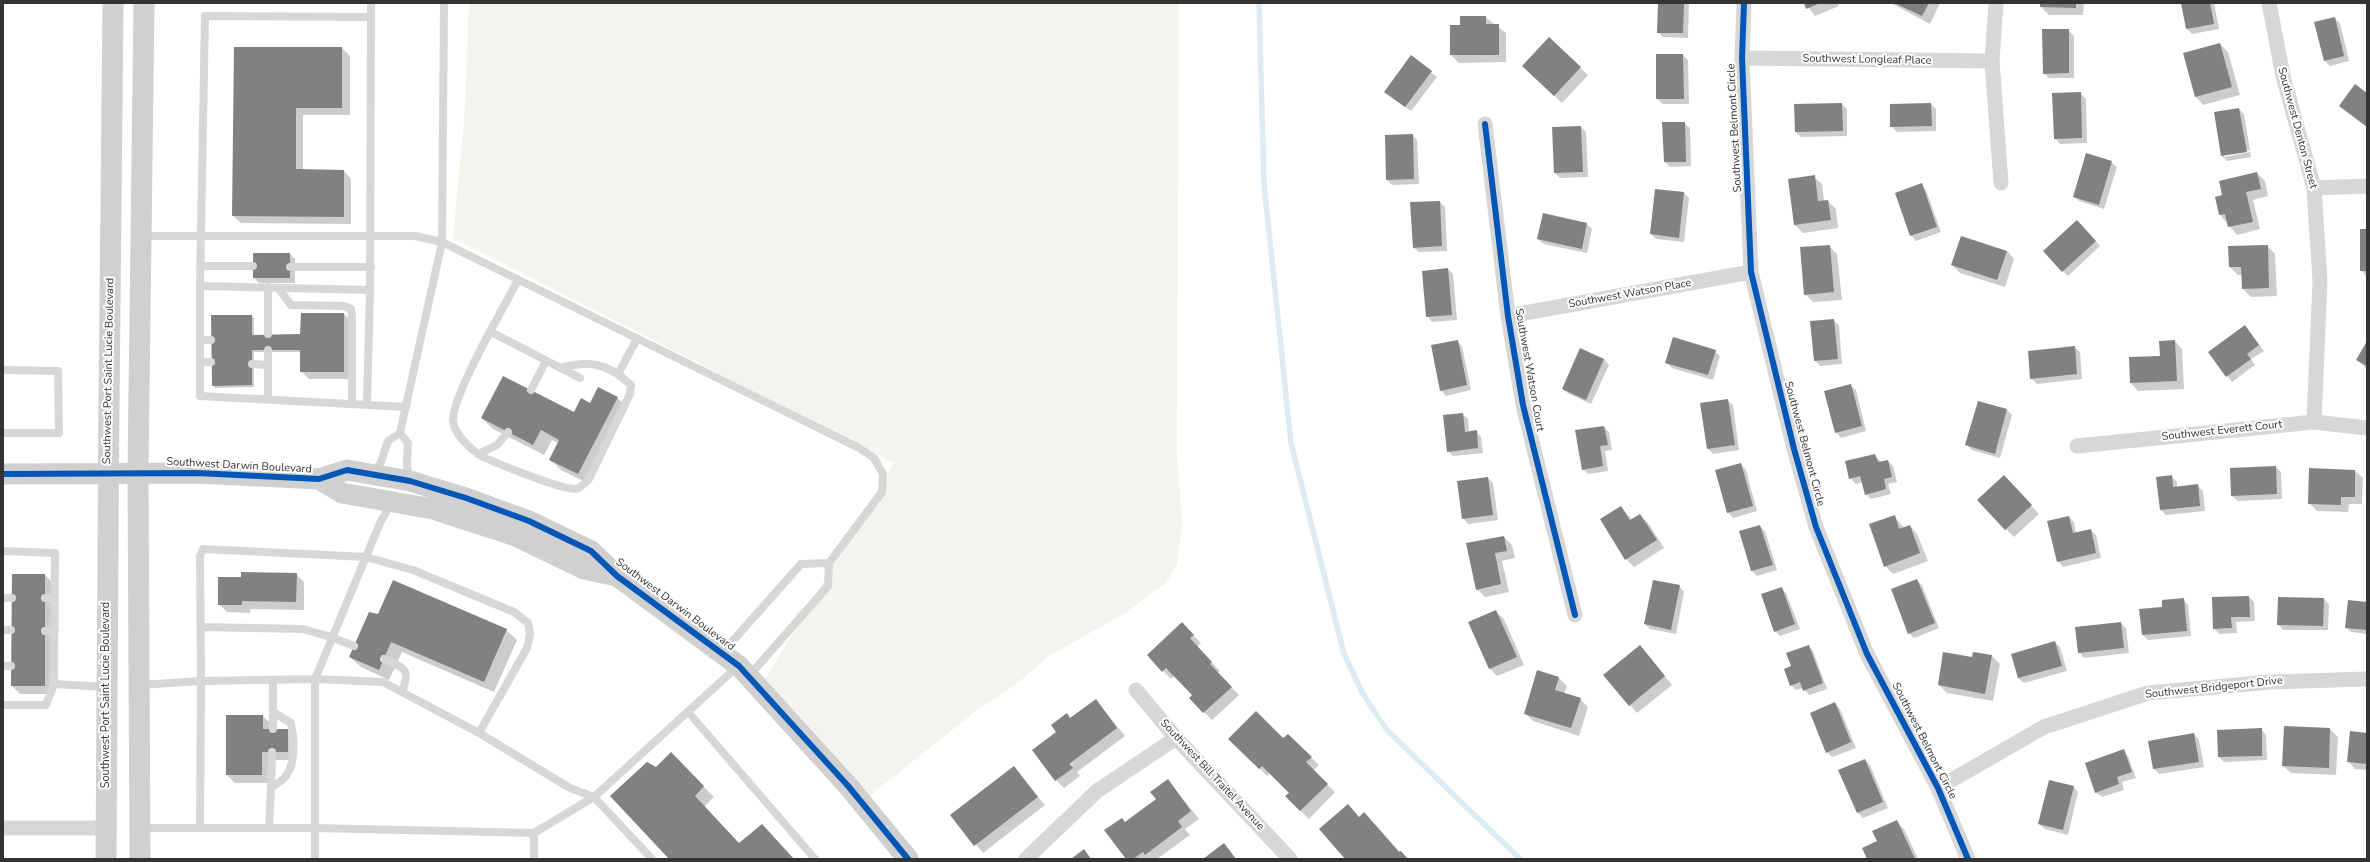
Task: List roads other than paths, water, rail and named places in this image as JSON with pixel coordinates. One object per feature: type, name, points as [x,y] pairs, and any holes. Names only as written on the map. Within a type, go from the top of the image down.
[{"type":"main road","name":"Southwest Port Saint Lucie Boulevard","points":[[106,859],[107,474],[113,3]]},
{"type":"main road","points":[[140,859],[138,472],[144,3]]},
{"type":"main road","name":"Southwest Darwin Boulevard","points":[[3,474],[107,474],[138,472],[319,479],[347,470],[410,481],[466,498],[529,522],[591,551],[617,576],[722,653],[744,671],[849,787],[908,859]]},
{"type":"main road","name":"Southwest Darwin Boulevard","points":[[319,479],[342,493],[433,509],[516,536],[584,569],[617,576]]},
{"type":"main road","points":[[106,828],[122,859]]},
{"type":"street","name":"Southwest Belmont Circle","points":[[1744,3],[1742,58],[1751,272],[1794,449],[1816,527],[1867,654],[1938,788],[1968,859]]},
{"type":"street","points":[[1996,3],[1992,61],[2001,183]]},
{"type":"street","name":"Southwest Denton Street","points":[[2269,3],[2283,76],[2314,188],[2320,280],[2314,422]]},
{"type":"street","name":"Southwest Longleaf Place","points":[[1742,58],[1992,61]]},
{"type":"street","name":"Southwest Watson Court","points":[[1485,124],[1508,316],[1524,405],[1575,615]]},
{"type":"street","points":[[2314,188],[2367,186]]},
{"type":"street","name":"Southwest Watson Place","points":[[1508,316],[1751,272]]},
{"type":"street","name":"Southwest Everett Court","points":[[2077,446],[2314,422],[2367,428]]},
{"type":"street","name":"Southwest Bridgeport Drive","points":[[1938,788],[2044,727],[2148,693],[2270,682],[2367,679]]},
{"type":"street","name":"Southwest Bill Traitel Avenue","points":[[1136,690],[1176,738],[1290,859]]},
{"type":"street","points":[[1026,859],[1097,791],[1176,738]]},
{"type":"street","points":[[3,828],[106,828]]},
{"type":"lane","points":[[367,404],[371,267],[371,3]]},
{"type":"lane","points":[[372,474],[382,462],[388,441],[400,433],[442,242],[444,3]]},
{"type":"lane","points":[[371,17],[205,16],[200,235],[200,396],[406,407]]},
{"type":"lane","points":[[140,236],[415,236],[442,242],[859,448],[874,458],[883,474],[882,492],[829,563],[828,586],[744,671],[689,713],[594,797],[534,833],[315,828],[140,828]]},
{"type":"lane","points":[[200,266],[253,266]]},
{"type":"lane","points":[[290,267],[371,267]]},
{"type":"lane","points":[[518,280],[460,392],[454,412],[455,428],[462,439],[478,454],[553,485],[576,489],[583,486],[589,479],[630,394],[631,385],[618,374],[593,362],[579,363],[560,368]]},
{"type":"lane","points":[[200,286],[370,290]]},
{"type":"lane","points":[[268,287],[268,334]]},
{"type":"lane","points":[[278,288],[291,305],[344,306],[350,309],[352,316],[352,403]]},
{"type":"lane","points":[[491,332],[580,378]]},
{"type":"lane","points":[[618,374],[637,339]]},
{"type":"lane","points":[[201,340],[211,340]]},
{"type":"lane","points":[[268,350],[268,400]]},
{"type":"lane","points":[[531,390],[546,361]]},
{"type":"lane","points":[[200,362],[211,362]]},
{"type":"lane","points":[[252,364],[268,365]]},
{"type":"lane","points":[[3,370],[58,371],[59,432],[3,434]]},
{"type":"lane","points":[[478,454],[497,445],[508,432]]},
{"type":"lane","points":[[400,433],[408,442],[407,464],[410,481]]},
{"type":"lane","points":[[315,859],[315,679],[331,636],[393,501]]},
{"type":"lane","points":[[200,828],[200,556],[203,549],[366,557],[413,570],[514,612],[528,623],[530,635],[527,648],[478,733]]},
{"type":"lane","points":[[3,552],[56,554],[54,684],[46,705],[3,705]]},
{"type":"lane","points":[[722,653],[801,564],[829,563]]},
{"type":"lane","points":[[3,598],[12,598]]},
{"type":"lane","points":[[45,598],[55,598]]},
{"type":"lane","points":[[201,627],[303,629],[331,636],[354,646]]},
{"type":"lane","points":[[45,631],[55,630]]},
{"type":"lane","points":[[384,659],[403,668],[406,672],[407,679],[402,692]]},
{"type":"lane","points":[[45,666],[54,666]]},
{"type":"lane","points":[[139,685],[201,681],[315,679],[382,682],[478,733],[570,788],[594,797],[652,859]]},
{"type":"lane","points":[[273,680],[273,729]]},
{"type":"lane","points":[[54,684],[106,687]]},
{"type":"lane","points":[[271,788],[286,777],[291,765],[294,737],[291,723],[273,712]]},
{"type":"lane","points":[[689,713],[814,859]]},
{"type":"lane","points":[[270,828],[272,752]]},
{"type":"lane","points":[[534,833],[534,859]]},
{"type":"waterway","points":[[1259,3],[1264,184],[1291,443],[1344,654],[1363,694],[1387,730],[1520,859]]}]
